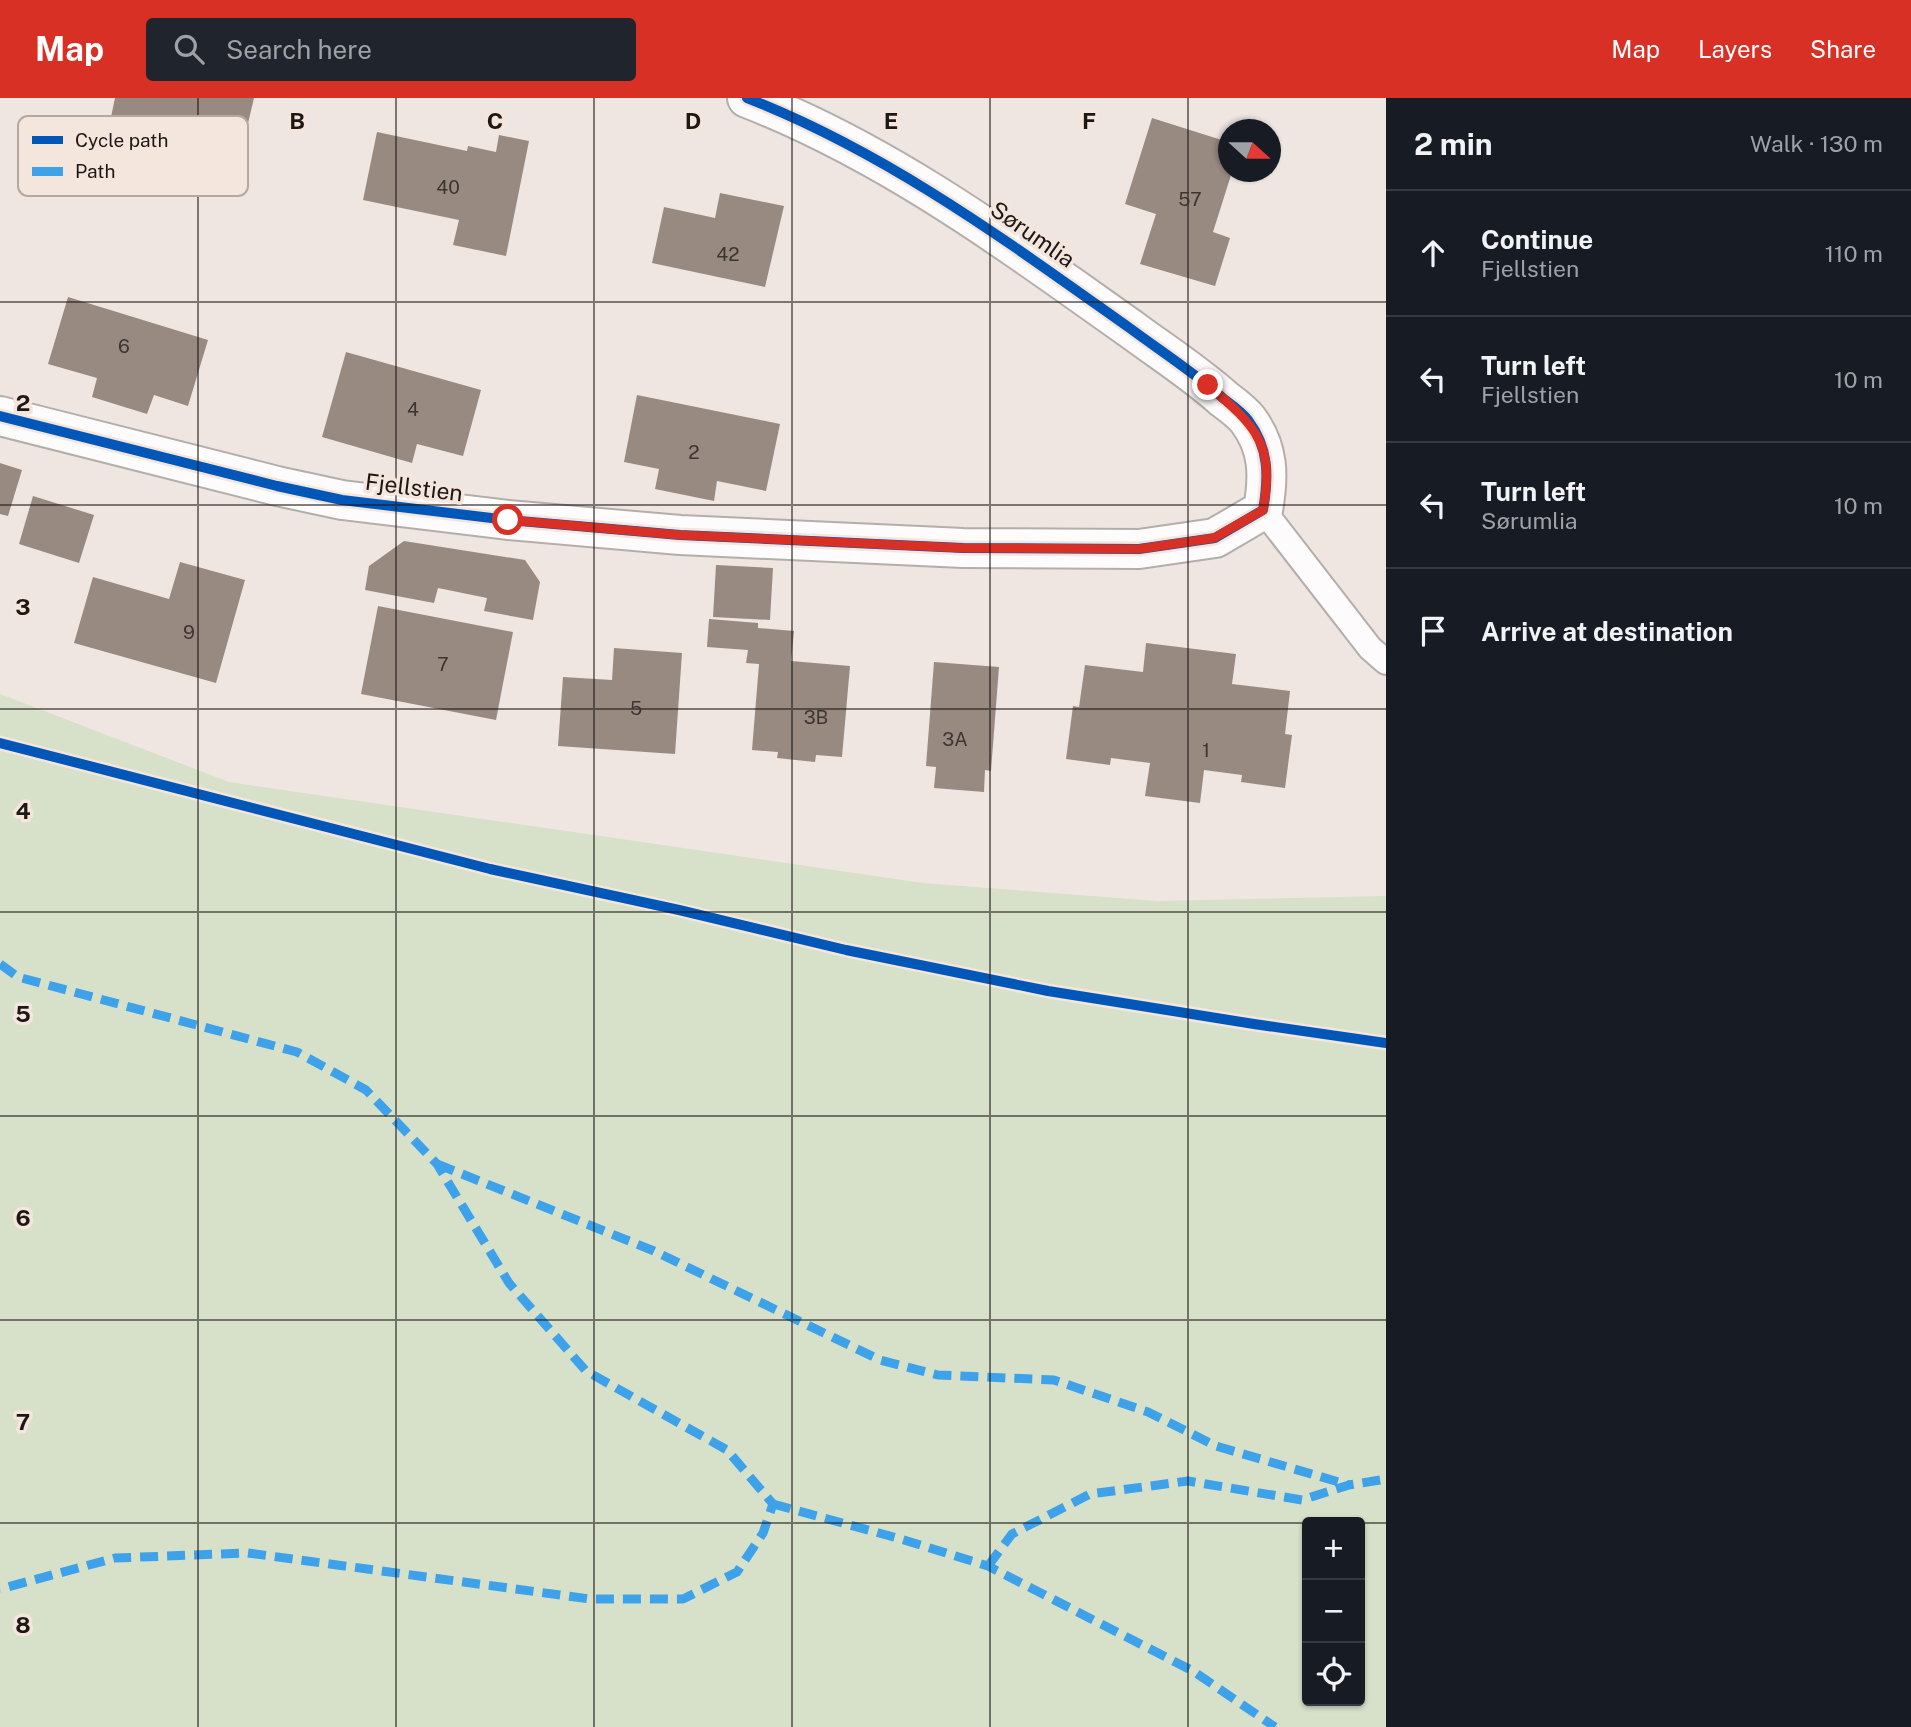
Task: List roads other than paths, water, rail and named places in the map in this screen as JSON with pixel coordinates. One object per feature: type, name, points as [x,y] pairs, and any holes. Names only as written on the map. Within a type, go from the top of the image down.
[{"type":"street","name":"Sørumlia","points":[[747,98],[776,109],[869,154],[973,217],[1208,385],[1247,418],[1264,447],[1268,485],[1263,510]]},
{"type":"street","name":"Fjellstien","points":[[0,416],[342,500],[508,520],[680,535],[963,548],[1139,549],[1214,538],[1263,510]]},
{"type":"lane","points":[[1263,510],[1370,648],[1386,663]]}]
